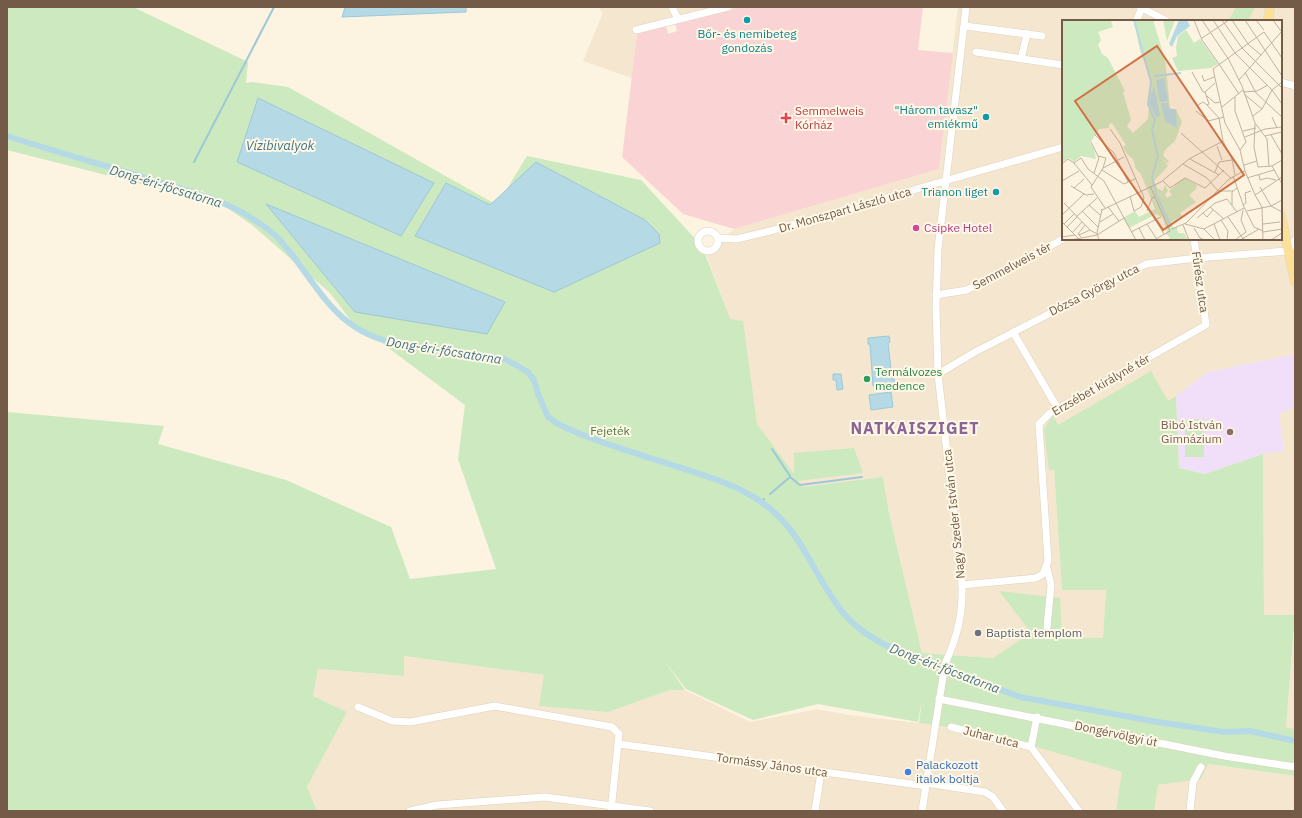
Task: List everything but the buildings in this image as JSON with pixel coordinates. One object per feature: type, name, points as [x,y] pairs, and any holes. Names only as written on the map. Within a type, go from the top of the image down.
[{"type":"main road","points":[[1268,20],[1270,7]]},
{"type":"main road","points":[[1282,221],[1295,282]]},
{"type":"street","points":[[672,7],[678,19]]},
{"type":"street","points":[[636,30],[728,7]]},
{"type":"street","name":"Nagy Szeder István utca","points":[[922,811],[945,664],[953,647],[963,607],[962,585],[938,374],[936,271],[966,7]]},
{"type":"street","points":[[1136,20],[1141,8],[1164,20]]},
{"type":"street","points":[[965,26],[1042,36]]},
{"type":"street","points":[[1021,59],[1027,34]]},
{"type":"street","points":[[976,52],[1062,65]]},
{"type":"street","points":[[1282,82],[1295,86]]},
{"type":"street","name":"Dr. Monszpart László utca","points":[[718,238],[737,238],[768,232],[1062,148]]},
{"type":"street","name":"Semmelweis tér","points":[[936,295],[967,290],[1062,240]]},
{"type":"street","name":"Fűrész utca","points":[[1194,240],[1206,325]]},
{"type":"street","points":[[1288,251],[1295,240]]},
{"type":"street","name":"Dózsa György utca","points":[[938,374],[1013,332],[1146,264],[1196,258],[1288,251]]},
{"type":"street","name":"Erzsébet királyné tér","points":[[1047,627],[1051,585],[1047,568],[1038,427],[1042,420],[1058,409],[1206,325]]},
{"type":"street","points":[[1013,332],[1058,409]]},
{"type":"street","points":[[962,585],[1036,578],[1043,574],[1047,568]]},
{"type":"street","name":"Dongérvölgyi út","points":[[939,699],[1224,756],[1295,767]]},
{"type":"street","points":[[358,707],[392,721],[403,722],[487,706],[501,707],[612,727],[619,734],[619,744],[611,808]]},
{"type":"street","name":"Juhar utca","points":[[1032,747],[1037,718]]},
{"type":"street","name":"Juhar utca","points":[[951,727],[1032,747],[1079,811]]},
{"type":"street","name":"Tormássy János utca","points":[[619,744],[821,772],[985,792],[993,797],[1004,811]]},
{"type":"street","points":[[1190,811],[1193,782],[1201,768]]},
{"type":"street","points":[[815,811],[821,772]]},
{"type":"street","points":[[410,811],[437,805],[545,797],[611,808],[650,811]]},
{"type":"shaded area","points":[[598,7],[742,7],[637,34],[632,78],[583,61],[603,13]]},
{"type":"shaded area","name":"Semmelweis Kórház","points":[[742,7],[923,7],[918,50],[953,53],[939,169],[734,229],[683,214],[622,157],[637,34],[666,26],[668,34],[677,31],[675,24]]},
{"type":"shaded area","points":[[958,7],[1295,7],[1295,354],[1208,372],[1168,402],[1151,372],[1058,425],[1053,416],[1049,471],[1054,469],[1062,590],[1106,590],[1103,638],[1062,637],[999,591],[1031,633],[993,658],[922,653],[889,513],[883,477],[803,488],[757,424],[730,320],[706,254],[734,229],[939,169]]},
{"type":"shaded area","name":"Bibó István Gimnázium","points":[[1295,354],[1295,407],[1279,414],[1284,451],[1263,454],[1205,474],[1179,468],[1176,396],[1208,372]]},
{"type":"shaded area","points":[[1295,407],[1295,615],[1264,616],[1263,454],[1284,450],[1279,414]]},
{"type":"shaded area","points":[[1295,621],[1295,729],[1286,727]]},
{"type":"shaded area","points":[[403,656],[545,675],[540,706],[608,712],[670,690],[685,690],[750,722],[817,709],[848,715],[989,733],[1123,772],[1116,811],[317,811],[307,787],[347,712],[313,696],[318,669],[403,676]]},
{"type":"shaded area","points":[[1207,764],[1295,776],[1295,811],[1154,811],[1157,785],[1201,779]]},
{"type":"green space","name":"Fejeték","points":[[7,7],[133,7],[248,62],[246,83],[252,82],[288,87],[497,205],[527,156],[641,180],[702,246],[730,319],[743,321],[757,424],[794,474],[794,453],[854,448],[863,473],[798,481],[803,487],[883,477],[889,513],[922,653],[993,658],[1031,633],[999,591],[1060,598],[1062,637],[1103,638],[1106,590],[1062,590],[1054,469],[1049,471],[1044,429],[1053,415],[1058,425],[1151,371],[1168,401],[1176,396],[1179,468],[1205,474],[1263,454],[1264,615],[1295,615],[1286,727],[1295,729],[1295,776],[1208,764],[1201,779],[1158,785],[1154,811],[1116,811],[1122,772],[989,733],[919,723],[922,699],[918,722],[818,704],[753,720],[686,689],[663,659],[685,690],[670,690],[608,712],[539,706],[544,675],[404,656],[404,676],[318,669],[313,696],[347,712],[307,787],[317,811],[7,811],[7,412],[164,426],[158,444],[286,480],[391,527],[410,579],[496,569],[458,459],[465,405],[383,344],[382,337],[361,334],[330,293],[252,225],[201,190],[197,198],[7,150]]},
{"type":"green space","points":[[1236,7],[1255,7],[1248,20],[1229,20]]},
{"type":"green space","points":[[1185,419],[1204,419],[1204,457],[1185,457]]},
{"type":"water","points":[[345,7],[466,7],[466,12],[342,17]]},
{"type":"water","name":"Vízibivalyok","points":[[258,98],[434,183],[401,236],[237,162]]},
{"type":"water","points":[[536,162],[645,220],[659,234],[660,243],[554,292],[415,236],[446,183],[490,205]]},
{"type":"water","points":[[266,204],[505,302],[487,334],[355,312]]},
{"type":"water","points":[[889,336],[890,342],[888,343],[892,379],[894,379],[895,384],[873,386],[870,344],[868,344],[868,338]]},
{"type":"water","points":[[833,374],[841,374],[843,389],[837,390],[836,380],[833,380]]},
{"type":"water","points":[[891,392],[893,407],[871,410],[869,395]]},
{"type":"waterway","points":[[194,162],[274,7]]},
{"type":"waterway","name":"Dong-éri-főcsatorna","points":[[7,136],[195,193],[232,207],[267,228],[275,235],[293,256],[328,303],[341,316],[356,327],[374,337],[395,343],[505,359],[528,372],[534,380],[538,394],[548,417],[558,424],[601,442],[715,479],[754,497],[776,514],[796,537],[835,602],[844,614],[863,631],[885,645],[1020,697],[1158,722],[1224,732],[1250,731],[1295,741]]},
{"type":"waterway","points":[[772,449],[790,476]]},
{"type":"waterway","points":[[770,494],[790,477],[800,485],[862,477]]},
{"type":"waterway","name":"Dong-éri-főcsatorna","points":[[760,502],[764,499]]},
{"type":"place","name":"Bőr- és nemibeteg gondozás","points":[[747,20]]},
{"type":"place","name":"\"Három tavasz\" emlékmű","points":[[986,117]]},
{"type":"place","name":"Semmelweis Kórház","points":[[786,118]]},
{"type":"place","name":"Trianon liget","points":[[996,192]]},
{"type":"place","name":"Csipke Hotel","points":[[916,228]]},
{"type":"place","name":"Termálvozes medence","points":[[867,379]]},
{"type":"place","name":"Bibó István Gimnázium","points":[[1230,432]]},
{"type":"place","name":"Baptista templom","points":[[978,633]]},
{"type":"place","name":"Palackozott italok boltja","points":[[908,772]]},
{"type":"district","name":"NATKAISZIGET","points":[[915,428]]}]
